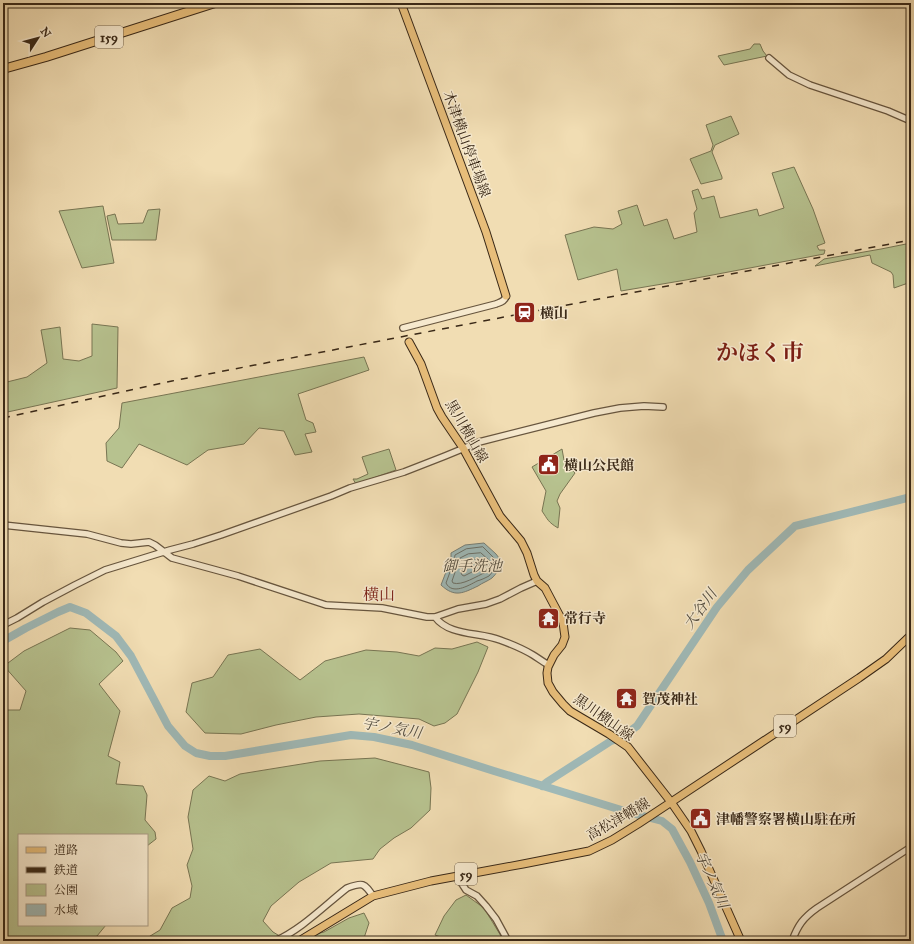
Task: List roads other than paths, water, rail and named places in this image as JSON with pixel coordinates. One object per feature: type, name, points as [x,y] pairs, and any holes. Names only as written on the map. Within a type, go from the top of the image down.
[{"type":"highway","name":"159","points":[[3,69],[46,57],[215,3]]},
{"type":"main road","name":"木津横山停車場線","points":[[401,3],[486,232],[506,296]]},
{"type":"main road","name":"黒川横山線","points":[[409,342],[421,364],[437,408],[444,421],[463,448],[500,516],[521,541],[534,575],[545,588],[562,622],[565,637],[562,645],[549,665],[547,673],[548,683],[563,704],[574,714],[628,747],[671,802],[691,831],[741,941]]},
{"type":"main road","name":"高松津幡線","points":[[300,941],[374,896],[431,881],[588,851],[612,840],[859,678],[886,658],[911,635]]},
{"type":"street","points":[[769,58],[790,75],[810,85],[888,111],[911,121]]},
{"type":"street","points":[[403,328],[496,304],[505,300],[506,296]]},
{"type":"street","points":[[3,625],[43,602],[105,570],[193,544],[350,488],[404,472],[479,442],[594,413],[620,408],[644,406],[663,407]]},
{"type":"street","points":[[3,525],[87,534],[131,544],[149,542],[172,558],[238,576],[326,605],[382,608],[426,617],[434,617],[458,609],[486,604],[538,581]]},
{"type":"street","points":[[434,617],[445,626],[468,634],[488,636],[500,640],[527,652],[549,665]]},
{"type":"street","points":[[792,941],[802,921],[808,914],[911,847]]},
{"type":"street","points":[[457,876],[466,890],[477,896],[486,906],[496,919],[508,941]]},
{"type":"street","points":[[275,941],[295,930],[347,888],[362,884],[374,896]]},
{"type":"water","name":"御手洗池","points":[[484,543],[502,562],[494,576],[468,591],[459,593],[451,592],[441,585],[451,559],[451,553],[465,545]]},
{"type":"waterway","name":"大谷川","points":[[542,786],[611,741],[622,737],[637,726],[717,607],[748,570],[795,526],[911,497]]},
{"type":"waterway","name":"宇ノ気川","points":[[3,641],[70,607],[86,613],[116,636],[131,656],[168,726],[185,746],[196,753],[210,756],[225,756],[351,735],[374,737],[412,745],[628,812],[662,821],[672,829],[690,862],[709,903],[723,941]]},
{"type":"railway","points":[[3,418],[172,381],[911,240]]},
{"type":"place","name":"横山","points":[[525,313]]},
{"type":"place","name":"横山公民館","points":[[549,465]]},
{"type":"place","name":"常行寺","points":[[548,618]]},
{"type":"place","name":"賀茂神社","points":[[627,699]]},
{"type":"place","name":"津幡警察署横山駐在所","points":[[700,819]]},
{"type":"district","name":"かほく市","points":[[760,352]]},
{"type":"district","name":"横山","points":[[379,594]]}]
